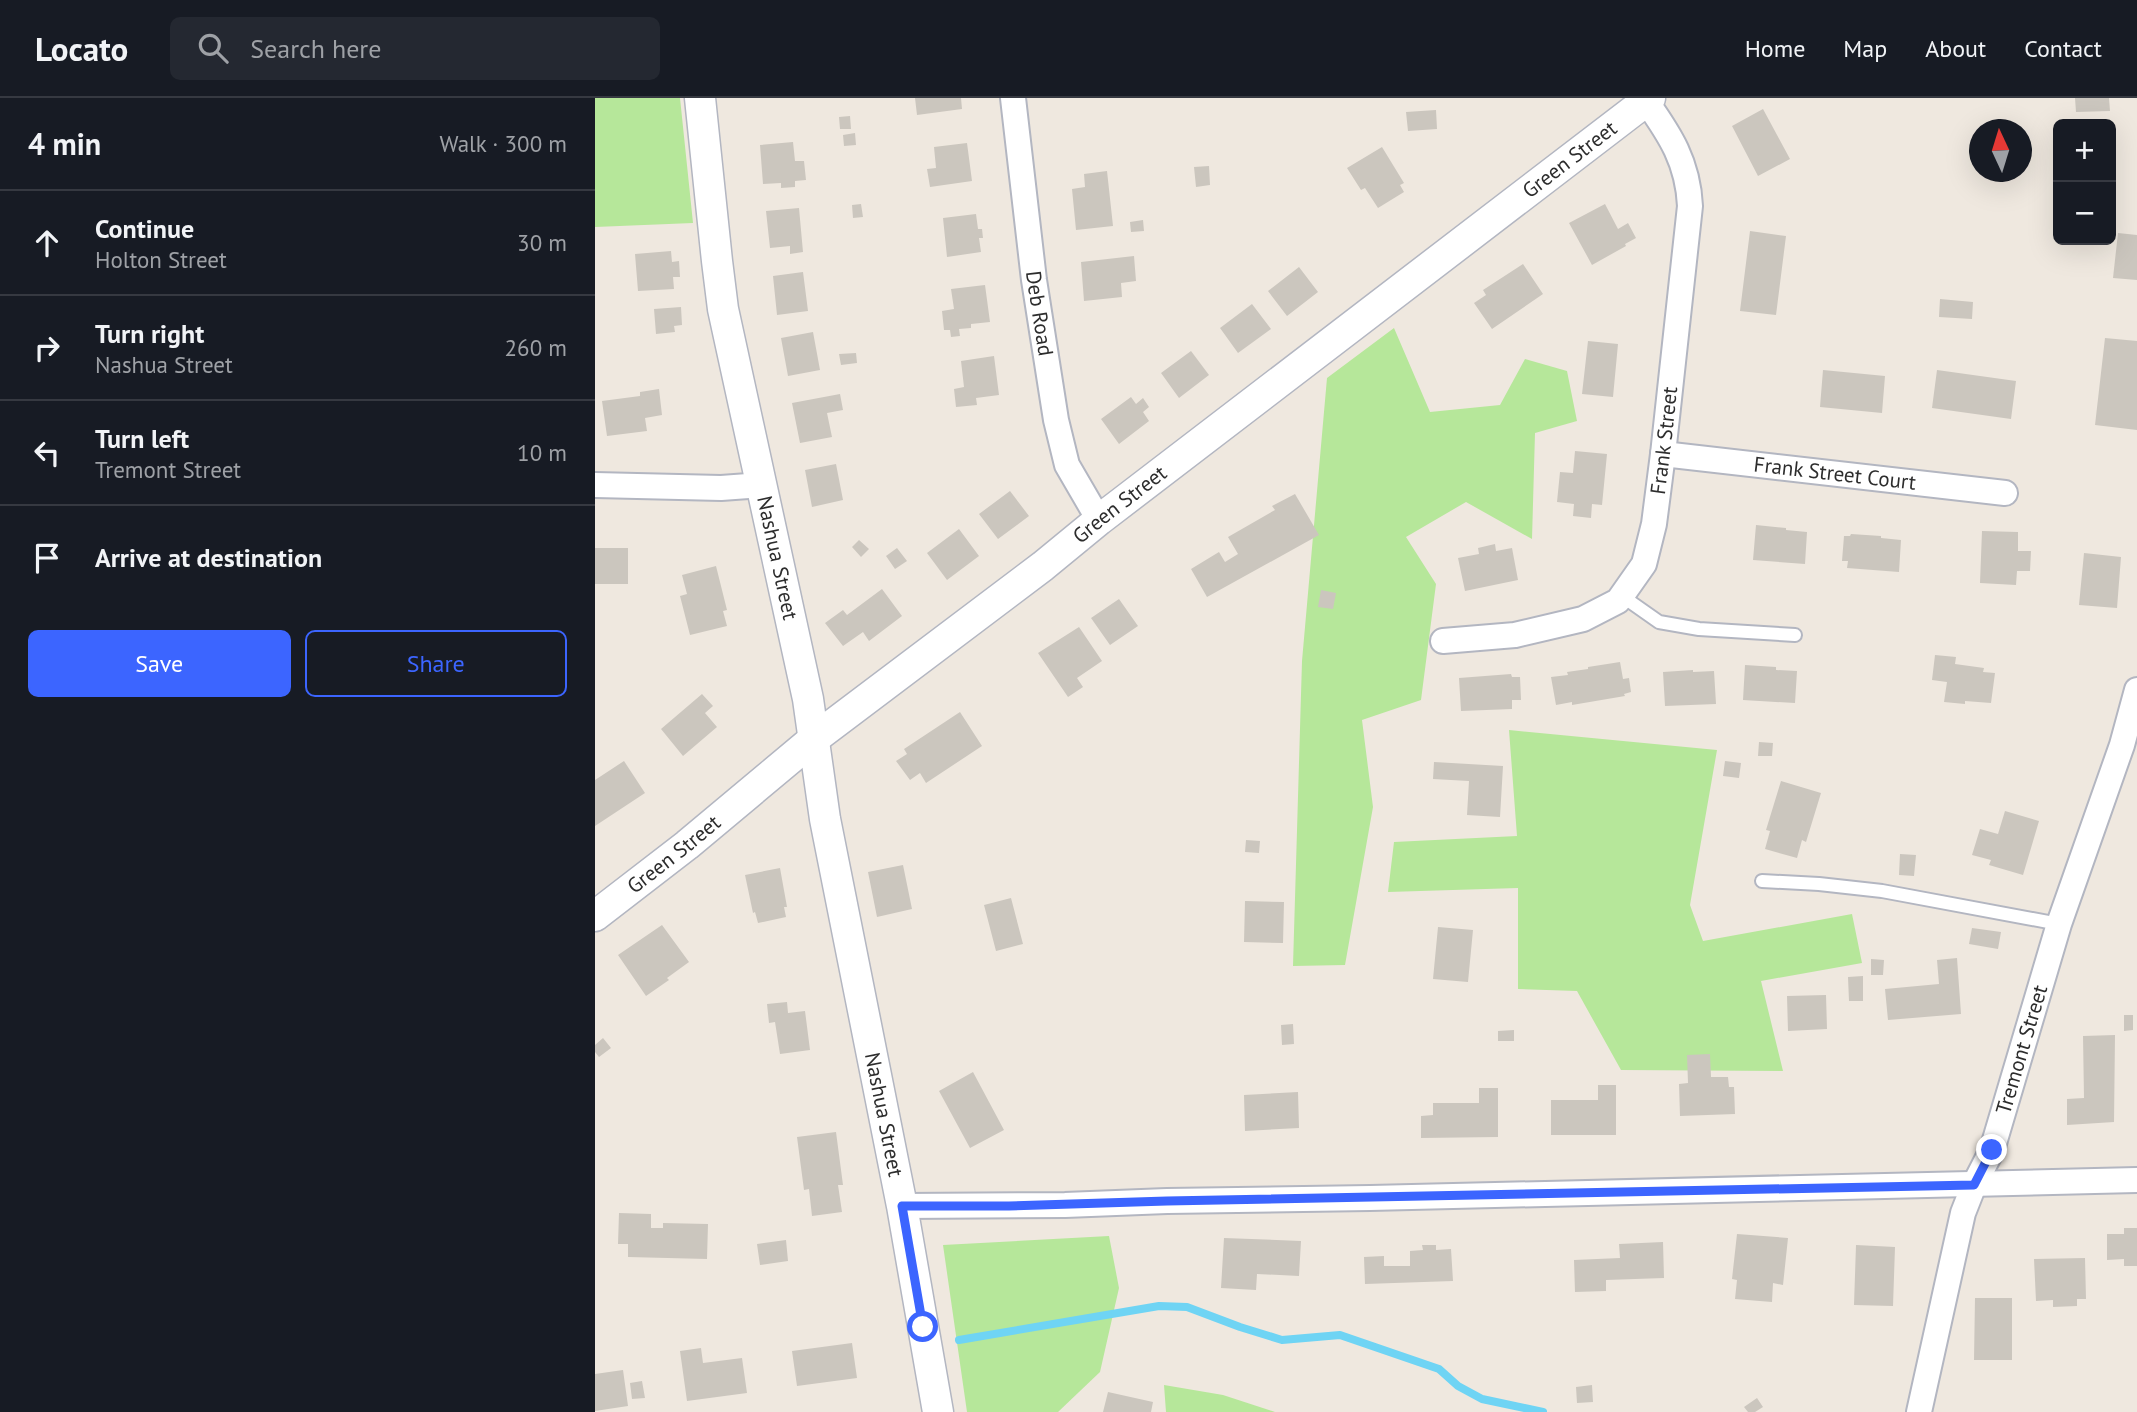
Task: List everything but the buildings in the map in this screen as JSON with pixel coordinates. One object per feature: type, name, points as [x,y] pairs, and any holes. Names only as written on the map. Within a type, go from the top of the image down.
[{"type":"street","name":"Nashua Street","points":[[701,98],[722,297],[732,353],[815,738],[828,837],[902,1206],[1023,1206],[2137,1181]]},
{"type":"street","name":"Deb Road","points":[[1013,98],[1034,280],[1056,420],[1067,466],[1099,520]]},
{"type":"street","name":"Green Street","points":[[595,916],[687,845],[815,738],[1043,566],[1099,520],[1648,99]]},
{"type":"street","name":"Frank Street","points":[[1443,641],[1515,635],[1568,624],[1594,615],[1622,596],[1640,571],[1647,555],[1663,454],[1689,223],[1689,188],[1680,156],[1648,99]]},
{"type":"street","name":"Frank Street Court","points":[[1663,454],[2005,493]]},
{"type":"street","points":[[595,485],[721,488],[762,485]]},
{"type":"street","name":"Tremont Street","points":[[1919,1412],[1963,1213],[1995,1142],[2059,924],[2122,745],[2137,690]]},
{"type":"street","points":[[902,1206],[938,1412]]},
{"type":"lane","points":[[1622,596],[1659,622],[1699,629],[1795,635]]},
{"type":"lane","points":[[1762,881],[1852,887],[2059,924]]},
{"type":"green space","points":[[595,98],[680,98],[693,223],[595,227]]},
{"type":"green space","points":[[1394,328],[1430,412],[1500,405],[1525,359],[1567,371],[1577,421],[1535,433],[1532,539],[1466,502],[1406,537],[1436,584],[1421,700],[1362,720],[1373,807],[1345,965],[1293,966],[1302,661],[1327,378]]},
{"type":"green space","points":[[1509,730],[1717,750],[1690,905],[1703,941],[1852,914],[1862,963],[1761,981],[1783,1071],[1621,1070],[1577,991],[1518,989],[1518,888],[1388,892],[1394,842],[1517,836]]},
{"type":"green space","points":[[1109,1236],[1119,1288],[1100,1372],[1058,1412],[967,1412],[943,1245]]},
{"type":"green space","points":[[1164,1385],[1223,1395],[1275,1412],[1166,1412]]},
{"type":"waterway","points":[[959,1340],[1159,1306],[1187,1307],[1282,1340],[1340,1335],[1439,1369],[1458,1386],[1482,1399],[1543,1412]]},
{"type":"route","points":[[923,1327],[902,1206],[1065,1205],[1974,1185],[1992,1150]]}]
